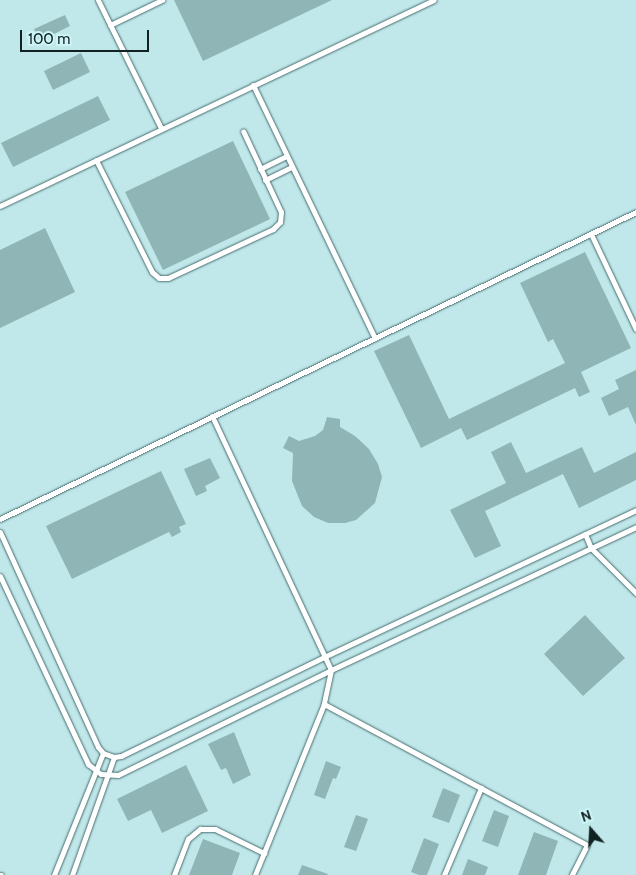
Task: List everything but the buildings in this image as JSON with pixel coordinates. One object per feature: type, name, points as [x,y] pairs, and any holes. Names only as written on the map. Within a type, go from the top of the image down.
[{"type":"lane","points":[[98,0],[161,128]]},
{"type":"lane","points":[[110,25],[162,0]]},
{"type":"lane","points":[[0,206],[433,0]]},
{"type":"lane","points":[[253,85],[374,338]]},
{"type":"lane","points":[[96,160],[152,272],[164,279],[277,227],[280,222],[281,212],[242,131]]},
{"type":"lane","points":[[260,169],[287,156]]},
{"type":"lane","points":[[265,180],[292,167]]},
{"type":"lane","points":[[0,519],[636,212]]},
{"type":"lane","points":[[591,234],[636,329]]},
{"type":"lane","points":[[212,416],[331,670],[324,704],[255,875]]},
{"type":"lane","points":[[0,532],[95,741],[103,753],[114,757],[121,756],[324,657],[636,510]]},
{"type":"lane","points":[[0,576],[88,764],[95,771],[108,776],[126,772],[331,670],[636,527]]},
{"type":"lane","points":[[584,534],[591,548],[636,593]]},
{"type":"lane","points":[[324,704],[588,845],[572,875]]},
{"type":"lane","points":[[54,875],[103,753]]},
{"type":"lane","points":[[72,875],[114,757]]},
{"type":"lane","points":[[444,875],[481,788]]},
{"type":"lane","points":[[174,875],[188,839],[200,829],[215,829],[264,853]]}]
